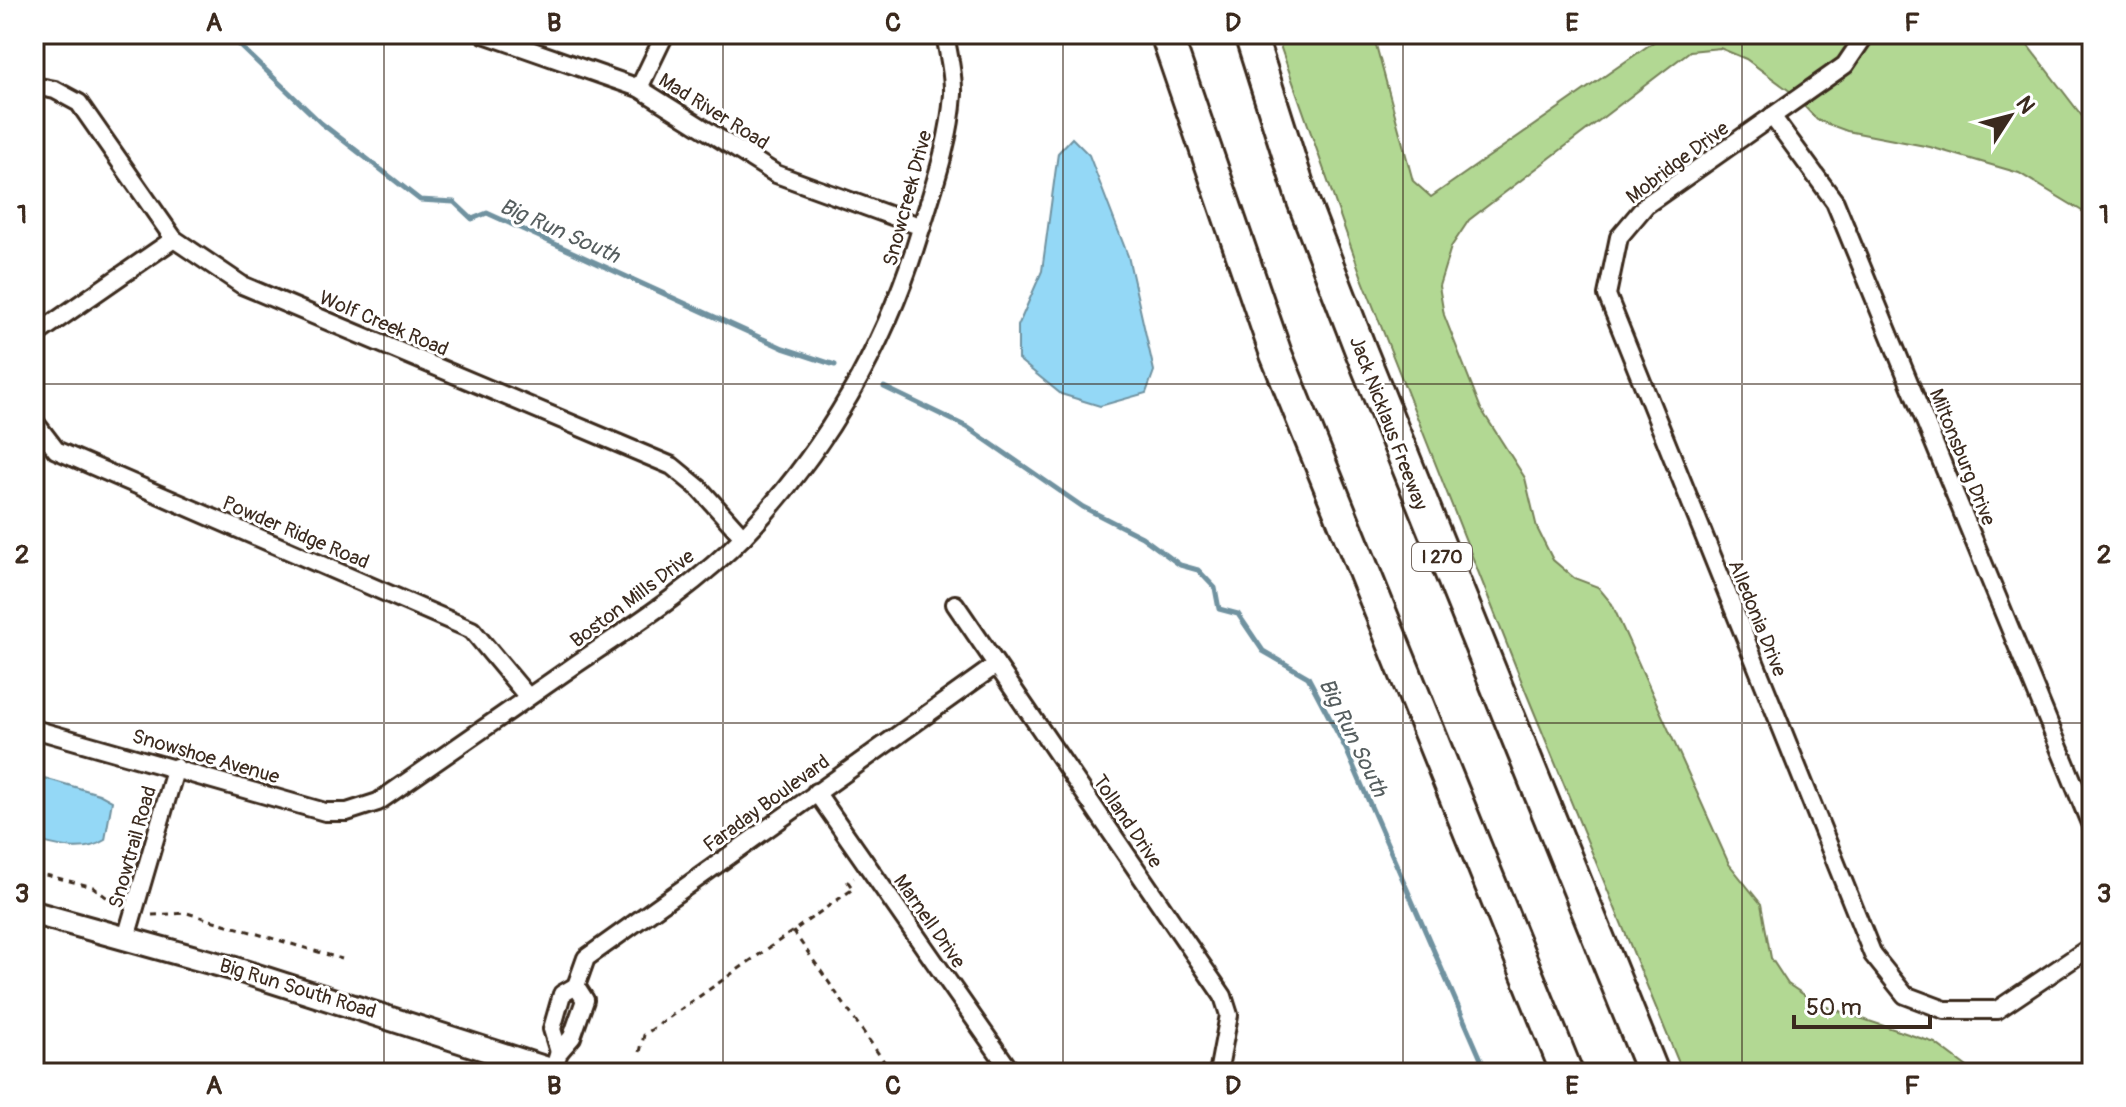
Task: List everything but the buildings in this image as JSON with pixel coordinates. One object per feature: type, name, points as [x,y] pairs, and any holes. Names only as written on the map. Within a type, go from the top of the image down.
[{"type":"highway","points":[[1166,34],[1276,354],[1567,1073]]},
{"type":"highway","name":"Jack Nicklaus Freeway","points":[[1250,34],[1303,201],[1361,351],[1653,1073]]},
{"type":"street","name":"Mad River Road","points":[[484,34],[639,88],[776,174],[922,227]]},
{"type":"street","points":[[639,88],[665,34]]},
{"type":"street","name":"Snowcreek Drive","points":[[869,367],[901,294],[943,156],[953,92],[945,34]]},
{"type":"street","name":"Mobridge Drive","points":[[1607,295],[1619,237],[1646,205],[1845,65],[1866,34]]},
{"type":"street","name":"Wolf Creek Road","points":[[34,86],[55,90],[79,103],[174,239],[242,285],[672,466],[700,489],[743,537]]},
{"type":"street","name":"Miltonsburg Drive","points":[[1772,116],[1835,202],[2092,828]]},
{"type":"street","points":[[34,336],[174,239]]},
{"type":"street","name":"Alledonia Drive","points":[[1607,295],[1873,955],[1905,995],[1945,1010],[1997,1010],[2092,946]]},
{"type":"street","name":"Boston Mills Drive","points":[[366,807],[626,631],[743,537],[819,441],[869,367]]},
{"type":"street","name":"Powder Ridge Road","points":[[34,421],[56,450],[472,630],[528,697]]},
{"type":"street","name":"Tolland Drive","points":[[955,604],[1223,996],[1229,1015],[1218,1073]]},
{"type":"street","name":"Faraday Boulevard","points":[[557,1065],[552,1029],[562,994],[576,986],[586,958],[996,665]]},
{"type":"street","name":"Snowshoe Avenue","points":[[34,729],[176,767],[325,812],[337,814],[366,807]]},
{"type":"street","name":"Snowtrail Road","points":[[126,938],[176,767]]},
{"type":"street","name":"Marnell Drive","points":[[816,792],[1012,1073]]},
{"type":"street","name":"Big Run South Road","points":[[34,913],[557,1065]]},
{"type":"path","points":[[640,1052],[644,1035],[853,889],[848,882],[868,867]]},
{"type":"path","points":[[34,872],[93,887],[116,906],[158,917],[187,913],[342,959]]},
{"type":"path","points":[[793,931],[892,1073]]},
{"type":"green space","points":[[1276,34],[1373,34],[1413,181],[1431,197],[1665,34],[2019,34],[2085,120],[2092,116],[2092,217],[2019,173],[1930,147],[1847,131],[1817,120],[1791,92],[1746,59],[1720,48],[1690,51],[1469,220],[1451,247],[1439,286],[1444,315],[1481,409],[1525,478],[1537,528],[1553,560],[1574,578],[1598,587],[1612,604],[1729,864],[1761,904],[1771,958],[1788,984],[1818,1004],[1935,1043],[1975,1073],[1683,1073],[1525,690],[1362,278]]},
{"type":"water","points":[[1072,138],[1089,155],[1128,256],[1154,371],[1146,393],[1100,406],[1061,394],[1018,359],[1018,326],[1042,271],[1058,153]]},
{"type":"water","points":[[34,775],[99,794],[112,801],[105,840],[79,848],[34,840]]},
{"type":"waterway","name":"Big Run South","points":[[228,34],[321,123],[420,200],[454,202],[472,219],[487,213],[783,348],[835,365]]},
{"type":"waterway","name":"Big Run South","points":[[884,387],[967,427],[1083,507],[1142,537],[1180,565],[1198,570],[1215,588],[1219,609],[1238,614],[1263,651],[1308,677],[1346,749],[1487,1073]]}]
